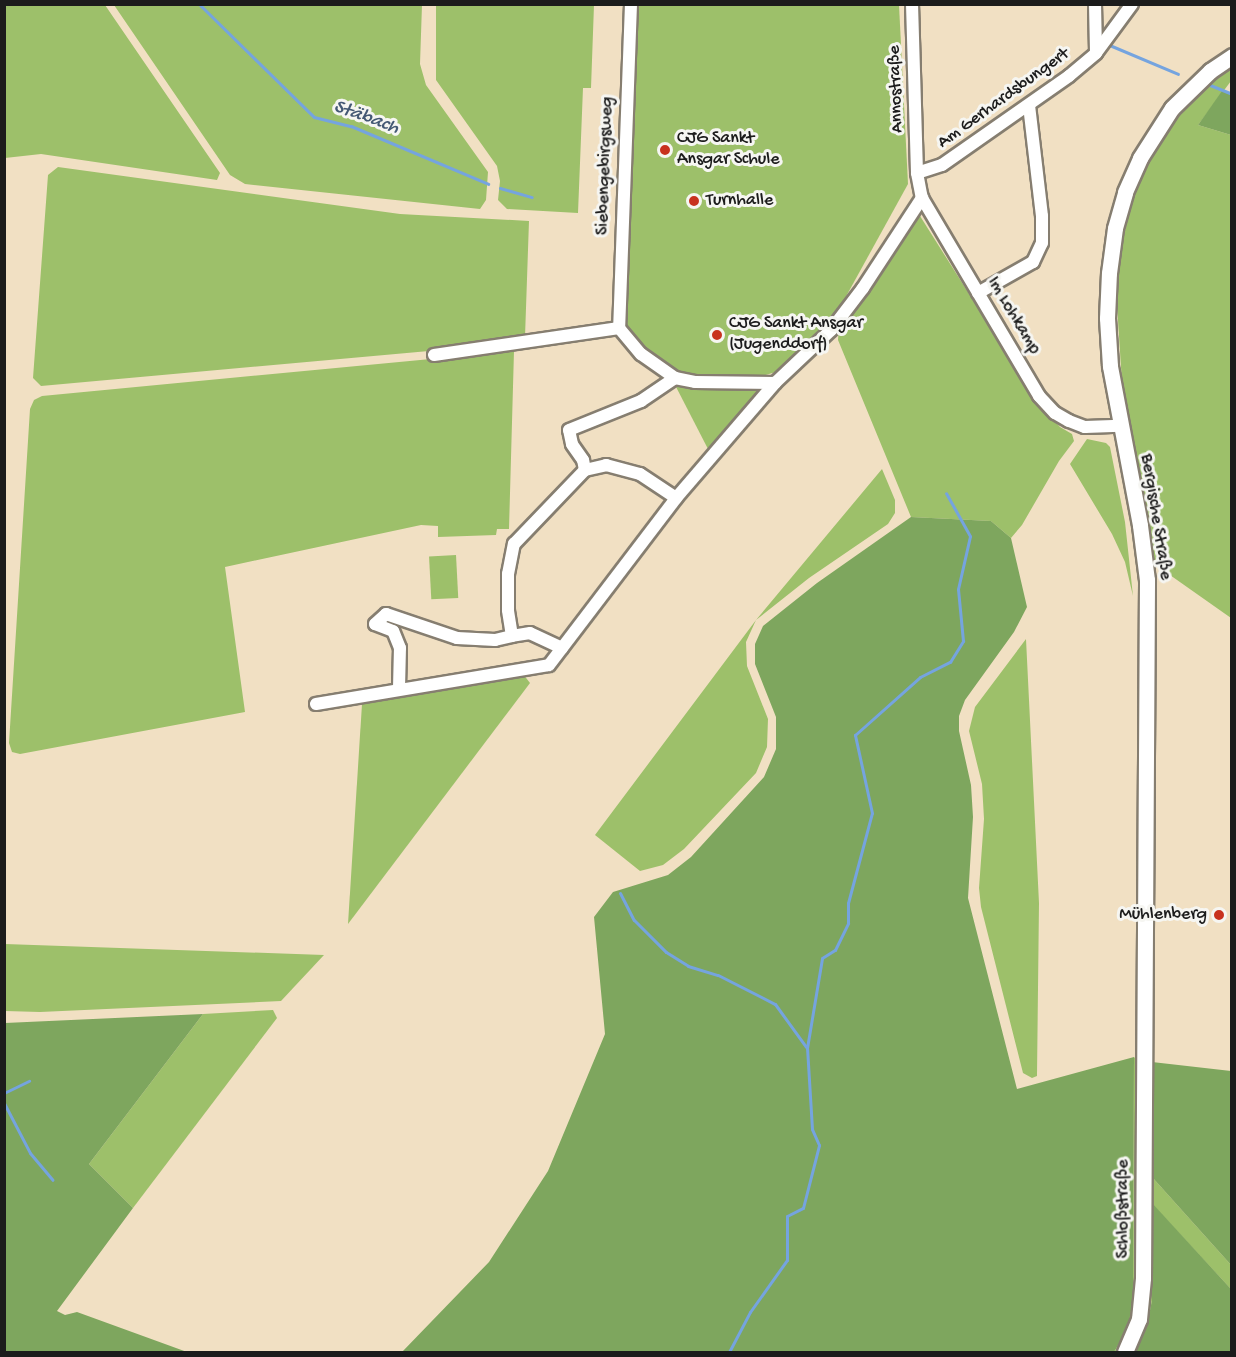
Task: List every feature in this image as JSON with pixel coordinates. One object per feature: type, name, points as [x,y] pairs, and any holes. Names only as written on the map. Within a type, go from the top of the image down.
[{"type":"main road","name":"Bergische Straße","points":[[1143,1062],[1146,580],[1140,525],[1110,366],[1107,318],[1115,228],[1125,192],[1140,158],[1172,108],[1210,71],[1232,56]]},
{"type":"main road","name":"Schloßstraße","points":[[1125,1353],[1139,1319],[1143,1278],[1143,1062]]},
{"type":"street","name":"Siebengebirgsweg","points":[[619,328],[631,4]]},
{"type":"street","name":"Annostraße","points":[[912,4],[917,173]]},
{"type":"street","name":"Am Gerhardsbungert","points":[[917,173],[942,165],[1029,106],[1096,53],[1095,4]]},
{"type":"street","points":[[1096,53],[1132,4]]},
{"type":"street","points":[[978,293],[1033,262],[1042,243],[1042,216],[1029,106]]},
{"type":"street","name":"Im Lohkamp","points":[[917,173],[922,198],[1039,396],[1055,413],[1084,427],[1120,426]]},
{"type":"street","points":[[316,704],[399,688],[549,665],[676,498],[775,383],[831,330],[863,288],[922,198]]},
{"type":"street","points":[[434,355],[619,328],[640,354],[675,378],[695,382],[775,383]]},
{"type":"street","points":[[585,470],[583,460],[572,444],[569,430],[641,401],[675,378]]},
{"type":"street","points":[[512,636],[508,610],[508,574],[514,544],[585,470],[606,465],[640,474],[676,498]]},
{"type":"street","points":[[399,688],[400,648],[393,631],[375,624],[386,614],[457,638],[495,640],[530,633],[562,648]]},
{"type":"green space","points":[[5,4],[105,5],[220,173],[217,180],[41,154],[5,158]]},
{"type":"green space","points":[[114,5],[422,5],[420,64],[426,85],[488,172],[486,200],[480,209],[245,184],[230,175]]},
{"type":"green space","points":[[436,5],[594,5],[591,88],[583,88],[578,213],[507,209],[498,200],[500,181],[497,166],[436,80]]},
{"type":"green space","name":"CJG Sankt Ansgar (Jugenddorf)","points":[[636,5],[899,5],[908,184],[838,311],[788,364],[776,372],[762,376],[677,374],[646,353],[625,331]]},
{"type":"green space","points":[[1231,63],[1231,81],[1198,125],[1231,135],[1231,618],[1160,568],[1152,565],[1133,443],[1124,414],[1115,274],[1135,187],[1164,121]]},
{"type":"green space","points":[[1222,91],[1231,94],[1231,135],[1198,125]]},
{"type":"green space","points":[[58,167],[400,214],[529,221],[525,337],[429,351],[41,386],[33,378],[48,175]]},
{"type":"green space","points":[[920,216],[1036,400],[1060,427],[1072,434],[1074,441],[1059,461],[1022,525],[1011,538],[991,521],[911,517],[838,340],[839,326]]},
{"type":"green space","points":[[514,351],[509,529],[497,529],[496,535],[438,537],[438,526],[421,525],[225,567],[245,712],[20,754],[12,752],[9,743],[30,409],[34,400],[42,396]]},
{"type":"green space","points":[[673,381],[753,385],[758,389],[757,396],[708,449]]},
{"type":"green space","points":[[1087,439],[1106,443],[1110,447],[1125,522],[1133,596],[1125,562],[1112,534],[1070,464]]},
{"type":"green space","points":[[882,469],[895,500],[895,513],[888,524],[809,578],[756,620]]},
{"type":"green space","points":[[911,517],[991,521],[1011,538],[1027,607],[1014,632],[965,700],[959,716],[959,731],[971,785],[973,817],[968,898],[1017,1089],[1134,1057],[1133,1299],[1129,1321],[1114,1352],[402,1352],[489,1262],[548,1171],[605,1034],[594,917],[613,892],[668,875],[691,857],[764,777],[776,749],[776,717],[755,664],[755,644],[763,626],[817,583]]},
{"type":"green space","points":[[456,555],[458,598],[431,599],[429,556]]},
{"type":"green space","points":[[756,620],[746,642],[747,666],[768,719],[767,747],[756,773],[684,849],[663,865],[640,871],[595,835]]},
{"type":"green space","points":[[1026,639],[1039,903],[1037,1076],[1032,1078],[1023,1073],[981,907],[979,888],[984,819],[982,784],[969,731],[975,707]]},
{"type":"green space","points":[[523,674],[530,683],[348,924],[362,704]]},
{"type":"green space","points":[[5,944],[324,955],[281,1001],[40,1012],[5,1011]]},
{"type":"green space","points":[[273,1010],[277,1018],[133,1208],[89,1164],[203,1014]]},
{"type":"green space","points":[[203,1014],[89,1164],[133,1208],[57,1311],[65,1315],[77,1312],[187,1352],[5,1352],[5,1023]]},
{"type":"green space","points":[[1134,1057],[1137,1060],[1138,1252],[1134,1314],[1119,1352],[1114,1352],[1120,1342],[1133,1299]]},
{"type":"green space","points":[[1152,1062],[1152,1177],[1231,1265],[1231,1289],[1152,1204],[1152,1300],[1147,1325],[1138,1349],[1131,1352],[1137,1340],[1149,1063]]},
{"type":"green space","points":[[1152,1062],[1231,1071],[1231,1265],[1152,1177]]},
{"type":"green space","points":[[1152,1203],[1231,1289],[1231,1352],[1135,1352],[1147,1325],[1152,1300]]},
{"type":"waterway","name":"Stäbach","points":[[199,4],[314,117],[351,126],[488,184]]},
{"type":"waterway","points":[[1107,44],[1178,74]]},
{"type":"waterway","points":[[1210,85],[1232,94]]},
{"type":"waterway","name":"Stäbach","points":[[500,188],[532,197]]},
{"type":"waterway","points":[[729,1352],[750,1312],[787,1260],[787,1216],[803,1208],[819,1145],[812,1129],[807,1048],[822,958],[835,950],[848,923],[848,903],[872,813],[855,735],[920,677],[950,662],[963,641],[958,589],[970,536],[946,493]]},
{"type":"waterway","points":[[620,893],[634,920],[666,952],[688,966],[718,975],[775,1004],[806,1047]]},
{"type":"waterway","points":[[4,1093],[29,1081]]},
{"type":"waterway","points":[[4,1103],[30,1153],[53,1180]]},
{"type":"place","name":"CJG Sankt Ansgar Schule","points":[[665,150]]},
{"type":"place","name":"Turnhalle","points":[[694,201]]},
{"type":"place","name":"CJG Sankt Ansgar (Jugenddorf)","points":[[717,335]]},
{"type":"place","name":"Mühlenberg","points":[[1219,915]]}]
